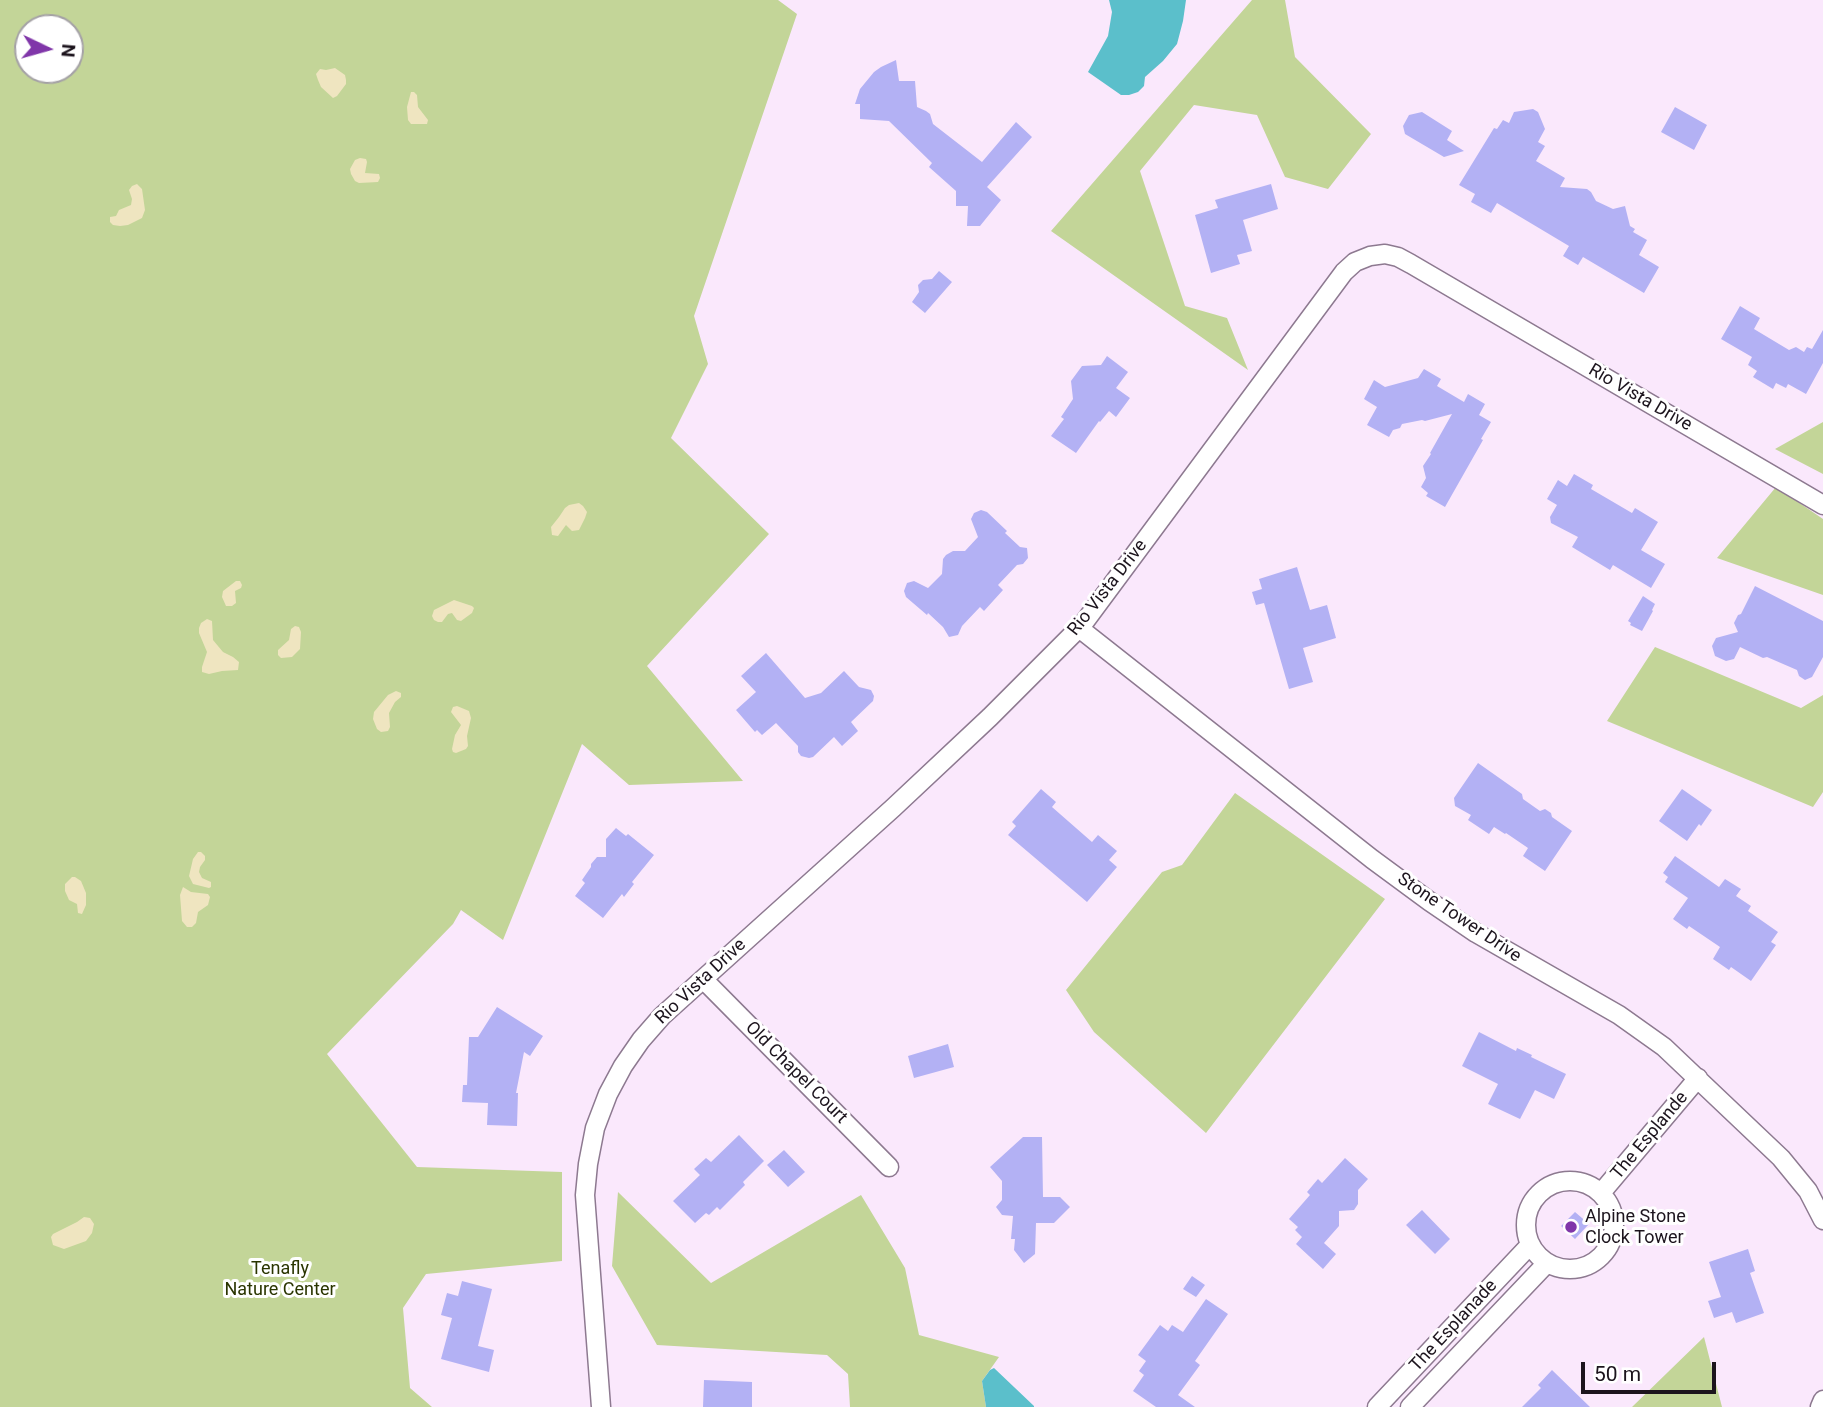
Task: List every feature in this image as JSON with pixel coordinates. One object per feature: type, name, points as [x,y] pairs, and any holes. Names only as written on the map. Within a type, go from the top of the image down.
[{"type":"street","name":"Rio Vista Drive","points":[[601,1407],[585,1195],[596,1128],[608,1094],[623,1066],[662,1016],[990,718],[1079,628],[1344,272],[1355,262],[1385,254],[1398,257],[1823,505]]},
{"type":"street","name":"Stone Tower Drive","points":[[1079,628],[1429,901],[1488,940],[1619,1015],[1664,1047],[1782,1158],[1808,1191],[1823,1220]]},
{"type":"street","name":"Old Chapel Court","points":[[704,979],[888,1167]]},
{"type":"street","name":"The Esplande","points":[[1601,1193],[1698,1078]]},
{"type":"street","name":"The Esplande","points":[[1530,1245],[1526,1218],[1538,1193],[1549,1185],[1563,1181],[1590,1185],[1601,1193],[1610,1205],[1614,1219],[1614,1233],[1609,1247],[1600,1258],[1588,1266],[1574,1269],[1546,1263]]},
{"type":"street","points":[[1530,1245],[1546,1263]]},
{"type":"street","name":"The Esplanade","points":[[1377,1407],[1530,1245]]},
{"type":"street","name":"The Esplanade","points":[[1410,1407],[1546,1263]]},
{"type":"street","points":[[1820,1407],[1823,1400]]},
{"type":"green space","name":"Tenafly Nature Center","points":[[0,0],[778,0],[797,14],[694,316],[708,364],[671,438],[769,534],[647,666],[743,781],[629,785],[582,744],[503,940],[461,910],[453,924],[327,1054],[417,1167],[562,1172],[562,1261],[426,1274],[403,1308],[410,1388],[432,1407],[0,1407]]},
{"type":"green space","points":[[1252,0],[1285,0],[1295,57],[1371,134],[1328,189],[1285,177],[1257,115],[1194,105],[1140,171],[1185,306],[1227,318],[1248,370],[1051,231]]},
{"type":"green space","points":[[1823,422],[1823,474],[1775,449]]},
{"type":"green space","points":[[1776,487],[1823,519],[1823,595],[1717,558]]},
{"type":"green space","points":[[1655,647],[1801,708],[1823,695],[1823,792],[1813,807],[1607,721]]},
{"type":"green space","points":[[1235,793],[1385,899],[1206,1133],[1094,1032],[1066,990],[1162,872],[1182,865]]},
{"type":"green space","points":[[618,1192],[711,1283],[861,1195],[905,1268],[919,1335],[999,1357],[982,1381],[986,1407],[850,1407],[848,1374],[827,1355],[657,1345],[612,1266]]},
{"type":"green space","points":[[1704,1337],[1722,1407],[1632,1407]]},
{"type":"sand","points":[[335,68],[345,75],[346,84],[333,98],[321,87],[316,74],[320,69]]},
{"type":"sand","points":[[411,92],[417,95],[418,107],[428,120],[427,124],[411,124],[408,120],[407,107]]},
{"type":"sand","points":[[366,159],[367,162],[365,173],[379,174],[378,182],[355,181],[350,169],[355,160]]},
{"type":"sand","points":[[137,184],[142,189],[145,210],[142,218],[128,225],[113,225],[110,217],[116,216],[119,210],[131,205],[129,190]]},
{"type":"sand","points":[[579,503],[587,512],[579,530],[572,531],[566,525],[558,536],[552,535],[551,527],[565,508]]},
{"type":"sand","points":[[240,581],[242,585],[235,591],[236,603],[226,606],[222,597],[223,591]]},
{"type":"sand","points":[[454,600],[472,606],[472,613],[461,621],[452,613],[442,622],[434,620],[434,610]]},
{"type":"sand","points":[[207,619],[212,621],[213,640],[223,652],[239,662],[238,670],[209,674],[202,672],[207,652],[199,628]]},
{"type":"sand","points":[[299,627],[301,632],[300,649],[292,657],[281,658],[278,650],[289,640],[291,629]]},
{"type":"sand","points":[[396,691],[401,693],[401,697],[389,713],[388,731],[381,732],[373,719],[374,712],[388,695]]},
{"type":"sand","points":[[453,707],[469,711],[471,718],[468,746],[456,753],[452,749],[455,735],[461,725],[451,712]]},
{"type":"sand","points":[[198,852],[205,856],[199,872],[202,878],[211,882],[209,888],[193,884],[189,876],[193,859]]},
{"type":"sand","points":[[72,877],[81,881],[86,893],[86,905],[82,914],[78,913],[77,904],[69,900],[65,891],[65,884]]},
{"type":"sand","points":[[183,887],[191,892],[208,894],[210,897],[208,905],[198,912],[196,923],[192,927],[187,927],[182,921],[180,895]]},
{"type":"sand","points":[[84,1217],[90,1218],[94,1224],[86,1241],[64,1249],[53,1245],[53,1234]]},
{"type":"water","points":[[1109,0],[1186,0],[1177,44],[1145,77],[1144,86],[1129,95],[1121,95],[1088,72],[1108,36],[1112,12]]},
{"type":"water","points":[[994,1368],[1034,1407],[986,1407],[982,1381]]},
{"type":"building","points":[[896,60],[899,81],[915,81],[917,107],[930,114],[933,124],[982,162],[1016,122],[1032,137],[987,187],[1001,200],[980,226],[967,226],[968,206],[956,206],[956,191],[929,167],[932,163],[889,121],[860,119],[860,104],[855,104],[860,89],[874,72]]},
{"type":"building","points":[[1675,107],[1707,125],[1694,150],[1661,132]]},
{"type":"building","points":[[1533,109],[1538,112],[1545,129],[1538,142],[1545,146],[1536,161],[1565,178],[1560,187],[1587,189],[1596,201],[1613,209],[1625,206],[1630,226],[1635,229],[1633,232],[1647,240],[1639,255],[1659,267],[1644,293],[1583,257],[1578,265],[1563,256],[1569,246],[1497,203],[1491,213],[1471,202],[1475,194],[1459,185],[1494,128],[1497,129],[1503,120],[1509,123],[1514,112]]},
{"type":"building","points":[[1422,112],[1452,131],[1447,140],[1464,151],[1444,157],[1405,134],[1403,126],[1409,115]]},
{"type":"building","points":[[1271,184],[1278,209],[1243,220],[1252,251],[1237,255],[1240,264],[1211,273],[1195,215],[1218,208],[1215,200]]},
{"type":"building","points":[[939,271],[952,282],[925,313],[912,302],[919,292],[918,285],[923,280],[932,279]]},
{"type":"building","points":[[1740,306],[1760,318],[1754,329],[1789,350],[1796,347],[1804,352],[1807,347],[1812,349],[1823,330],[1823,363],[1806,394],[1788,384],[1786,388],[1776,383],[1773,389],[1753,377],[1757,371],[1748,365],[1752,357],[1721,339]]},
{"type":"building","points":[[1107,356],[1128,372],[1116,388],[1130,398],[1116,417],[1109,411],[1099,421],[1076,453],[1051,436],[1064,419],[1061,417],[1073,399],[1071,381],[1082,366],[1101,365]]},
{"type":"building","points":[[1424,369],[1441,379],[1437,386],[1464,402],[1468,394],[1485,404],[1479,415],[1491,422],[1445,507],[1426,496],[1428,493],[1421,487],[1426,478],[1423,466],[1452,414],[1402,424],[1400,428],[1393,430],[1389,437],[1367,425],[1377,407],[1364,399],[1374,380],[1385,387],[1418,378]]},
{"type":"building","points":[[1574,474],[1593,485],[1591,489],[1632,513],[1635,508],[1658,522],[1641,550],[1665,564],[1651,588],[1613,565],[1610,570],[1572,547],[1578,537],[1551,523],[1550,517],[1557,505],[1547,499],[1558,480],[1567,486]]},
{"type":"building","points":[[981,510],[987,512],[1020,547],[1027,548],[1028,558],[1023,564],[1017,565],[998,585],[1003,590],[984,611],[980,607],[962,626],[958,635],[949,637],[928,613],[927,615],[906,597],[904,591],[907,583],[914,581],[928,588],[942,574],[943,559],[946,555],[953,551],[965,551],[978,537],[971,519],[974,513]]},
{"type":"building","points":[[1297,567],[1310,610],[1327,605],[1336,638],[1303,648],[1313,682],[1289,689],[1264,603],[1256,605],[1252,592],[1262,589],[1259,579]]},
{"type":"building","points":[[1755,586],[1823,621],[1823,657],[1812,677],[1805,680],[1799,676],[1797,670],[1740,647],[1734,659],[1726,661],[1715,656],[1712,646],[1716,638],[1738,632],[1734,623]]},
{"type":"building","points":[[1643,596],[1655,604],[1642,631],[1628,621]]},
{"type":"building","points":[[766,653],[805,698],[821,693],[844,671],[859,687],[871,690],[873,701],[851,722],[858,731],[842,746],[834,737],[809,758],[801,756],[798,746],[776,723],[762,735],[757,730],[755,732],[736,710],[756,692],[741,676]]},
{"type":"building","points":[[1478,763],[1522,794],[1523,799],[1540,811],[1545,809],[1572,831],[1545,871],[1523,856],[1528,848],[1494,827],[1489,834],[1468,820],[1471,815],[1455,806],[1454,798]]},
{"type":"building","points":[[1041,789],[1056,802],[1052,807],[1092,842],[1098,835],[1117,851],[1109,860],[1117,867],[1087,902],[1008,835],[1016,826],[1012,822]]},
{"type":"building","points":[[1682,789],[1712,810],[1687,841],[1659,821]]},
{"type":"building","points":[[616,828],[654,855],[632,882],[634,884],[624,897],[622,894],[603,918],[575,896],[585,883],[582,880],[591,864],[597,857],[606,857],[606,839]]},
{"type":"building","points":[[1675,856],[1719,887],[1725,879],[1741,889],[1736,896],[1751,906],[1748,911],[1778,932],[1771,942],[1776,945],[1751,981],[1713,959],[1720,947],[1689,926],[1687,929],[1673,919],[1688,898],[1665,882],[1668,877],[1663,873]]},
{"type":"building","points":[[497,1007],[543,1036],[530,1056],[524,1052],[516,1093],[517,1126],[487,1125],[488,1103],[462,1102],[463,1085],[467,1085],[469,1037],[478,1037]]},
{"type":"building","points":[[1479,1032],[1516,1051],[1517,1048],[1532,1055],[1531,1057],[1566,1074],[1554,1099],[1535,1090],[1520,1119],[1488,1104],[1498,1084],[1462,1066]]},
{"type":"building","points":[[948,1044],[954,1067],[914,1078],[908,1056]]},
{"type":"building","points":[[739,1135],[764,1161],[720,1210],[717,1207],[695,1223],[673,1201],[700,1175],[694,1169],[706,1158],[711,1162]]},
{"type":"building","points":[[1023,1137],[1042,1137],[1043,1197],[1060,1197],[1070,1207],[1054,1223],[1036,1223],[1035,1254],[1024,1263],[1014,1250],[1015,1239],[1011,1239],[1013,1216],[1002,1215],[996,1207],[1002,1200],[1002,1181],[990,1167]]},
{"type":"building","points":[[784,1150],[805,1172],[788,1187],[767,1165]]},
{"type":"building","points":[[1345,1158],[1368,1179],[1358,1190],[1358,1204],[1354,1210],[1339,1211],[1339,1226],[1324,1243],[1336,1254],[1323,1269],[1296,1244],[1302,1237],[1295,1230],[1298,1227],[1289,1219],[1310,1195],[1307,1192],[1318,1179],[1322,1183]]},
{"type":"building","points":[[1422,1210],[1450,1239],[1435,1254],[1406,1225]]},
{"type":"building","points":[[1575,1212],[1589,1224],[1575,1239],[1561,1226]]},
{"type":"building","points":[[1748,1249],[1755,1271],[1750,1273],[1764,1313],[1736,1323],[1732,1312],[1714,1318],[1708,1301],[1721,1297],[1709,1262]]},
{"type":"building","points":[[1192,1276],[1205,1285],[1196,1297],[1183,1289]]},
{"type":"building","points":[[462,1281],[492,1289],[478,1346],[494,1350],[489,1372],[441,1359],[452,1318],[441,1315],[447,1293],[458,1296]]},
{"type":"building","points":[[1206,1299],[1228,1314],[1195,1361],[1200,1365],[1178,1395],[1195,1407],[1156,1407],[1133,1391],[1144,1375],[1139,1371],[1146,1361],[1138,1355],[1160,1325],[1168,1331],[1172,1325],[1183,1332]]},
{"type":"building","points":[[1552,1370],[1590,1407],[1522,1407],[1541,1388],[1538,1385]]},
{"type":"building","points":[[704,1380],[752,1382],[752,1407],[703,1407]]},
{"type":"place","name":"Alpine Stone Clock Tower","points":[[1571,1227]]}]
